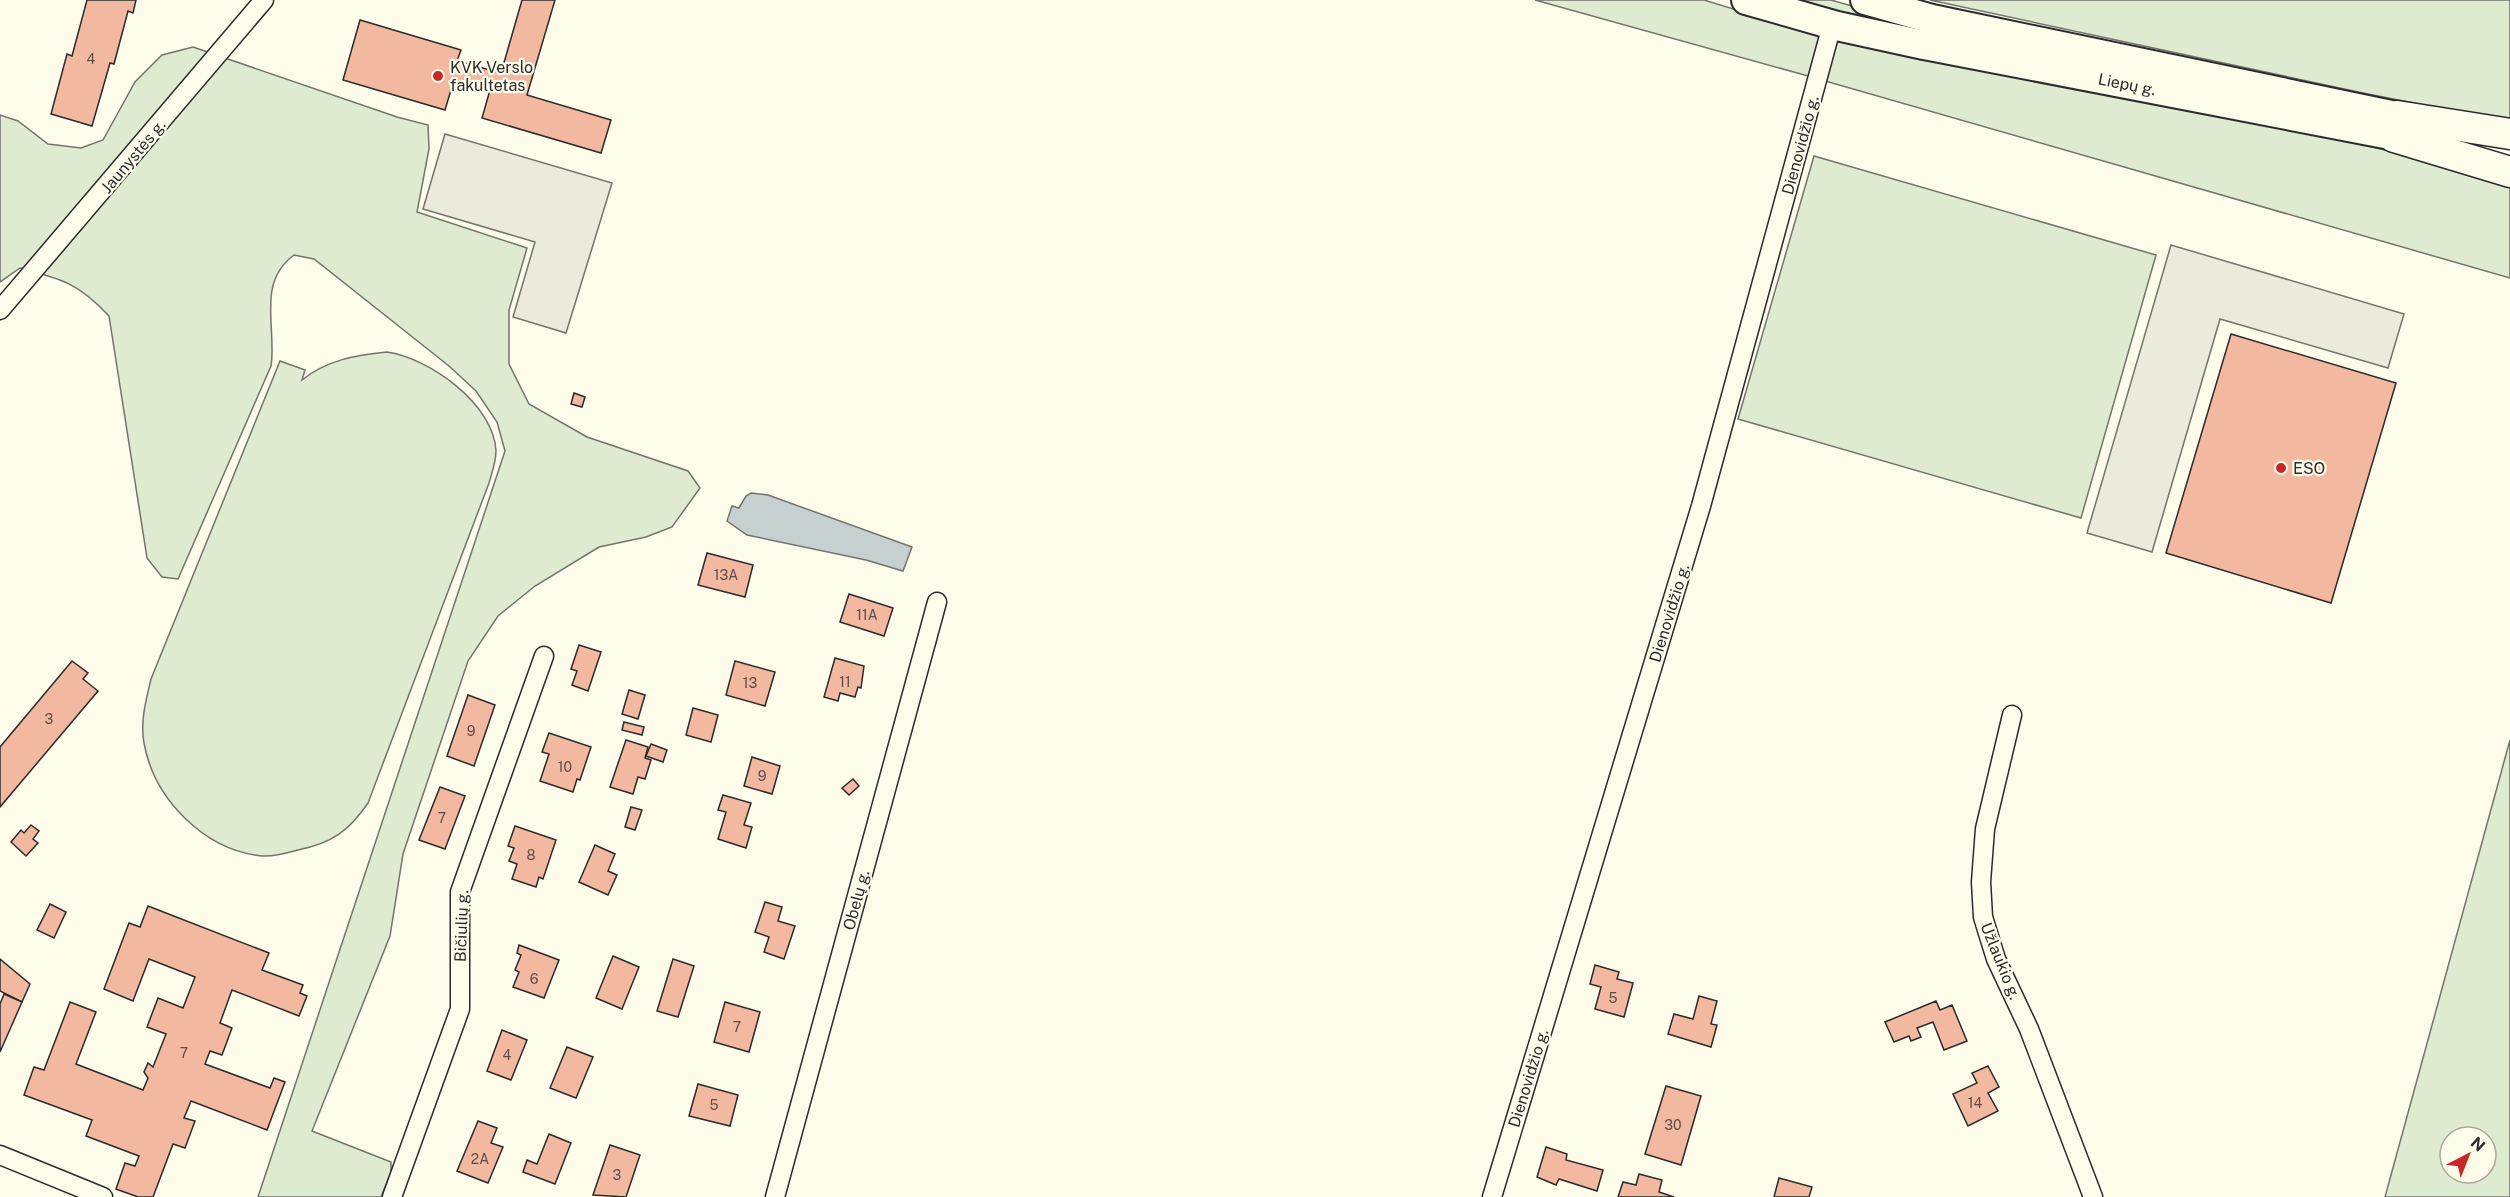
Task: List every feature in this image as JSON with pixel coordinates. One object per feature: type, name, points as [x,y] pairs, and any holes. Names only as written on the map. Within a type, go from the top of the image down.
[{"type":"highway","points":[[2396,126],[2510,134]]},
{"type":"highway","points":[[2396,126],[2510,172]]},
{"type":"main road","name":"Liepų g.","points":[[1746,0],[1832,25],[2396,126],[2510,143]]},
{"type":"main road","name":"Liepų g.","points":[[1865,0],[1932,20],[2396,126],[2510,156]]},
{"type":"street","name":"Jaunystės g.","points":[[0,310],[264,0]]},
{"type":"street","name":"Dienovidžio g.","points":[[1492,1197],[1701,506],[1832,25]]},
{"type":"street","name":"Obelų g.","points":[[775,1197],[937,602]]},
{"type":"street","name":"Bičiulių g.","points":[[392,1197],[460,1009],[459,892],[544,656]]},
{"type":"street","name":"Užlaukio g.","points":[[2012,715],[1985,829],[1981,882],[1983,917],[1996,959],[2030,1029],[2093,1197]]},
{"type":"street","points":[[0,1155],[103,1197]]},
{"type":"green space","points":[[1535,0],[1704,0],[1789,26],[2260,119],[2510,181],[2510,278],[1801,74]]},
{"type":"green space","points":[[1800,0],[1831,0],[1897,19],[1896,23],[1844,13]]},
{"type":"green space","points":[[1930,0],[2510,0],[2510,122],[2363,93]]},
{"type":"green space","points":[[193,47],[397,117],[428,125],[429,149],[417,212],[527,248],[509,310],[509,364],[529,404],[587,437],[688,471],[700,488],[672,527],[646,537],[599,547],[535,586],[498,616],[468,661],[403,854],[390,936],[312,1131],[391,1162],[391,1172],[381,1197],[258,1197],[505,451],[497,422],[476,391],[449,366],[314,259],[294,255],[282,266],[275,279],[272,292],[271,366],[178,579],[162,577],[147,558],[109,316],[88,296],[58,279],[20,268],[0,282],[0,115],[18,121],[48,144],[81,148],[103,140],[135,82],[162,55]]},
{"type":"green space","points":[[1814,156],[2156,255],[2081,518],[1738,419]]},
{"type":"green space","points":[[387,352],[421,363],[456,386],[472,401],[492,433],[496,451],[493,471],[368,803],[346,828],[321,844],[271,856],[241,852],[220,844],[185,818],[170,802],[158,783],[150,764],[143,735],[144,711],[151,679],[280,361],[305,370],[302,380],[332,363]]},
{"type":"green space","points":[[2510,740],[2510,1197],[2385,1197]]},
{"type":"shaded area","points":[[445,134],[612,183],[566,333],[513,317],[535,242],[423,209]]},
{"type":"shaded area","points":[[2171,245],[2404,314],[2388,368],[2220,319],[2152,552],[2087,533]]},
{"type":"shaded area","points":[[751,493],[768,495],[912,547],[903,571],[866,560],[747,535],[727,521],[732,506],[739,508],[746,496]]},
{"type":"building","points":[[87,0],[136,0],[133,13],[128,11],[114,64],[110,63],[92,126],[51,114],[67,54],[72,56]]},
{"type":"building","name":"KVK Verslo fakultetas","points":[[522,0],[555,0],[527,95],[611,120],[601,153],[482,118],[490,90],[454,80],[445,110],[343,80],[360,20],[461,50],[457,61],[501,73]]},
{"type":"building","name":"ESO","points":[[2231,334],[2396,383],[2331,603],[2166,553]]},
{"type":"building","points":[[574,393],[585,397],[582,407],[571,404]]},
{"type":"building","points":[[707,553],[753,565],[745,597],[698,585]]},
{"type":"building","points":[[849,594],[893,608],[884,636],[840,622]]},
{"type":"building","points":[[579,645],[601,652],[588,691],[572,685],[577,671],[571,669]]},
{"type":"building","points":[[835,658],[864,666],[861,688],[858,687],[855,697],[840,693],[838,701],[824,697]]},
{"type":"building","points":[[72,661],[88,673],[83,679],[98,691],[0,807],[0,747]]},
{"type":"building","points":[[735,661],[775,672],[765,706],[726,695]]},
{"type":"building","points":[[629,690],[645,695],[638,719],[622,714]]},
{"type":"building","points":[[468,695],[495,705],[474,766],[447,756]]},
{"type":"building","points":[[693,708],[718,715],[711,742],[686,735]]},
{"type":"building","points":[[624,722],[644,727],[642,735],[622,730]]},
{"type":"building","points":[[549,733],[591,747],[580,780],[577,779],[573,792],[540,781],[549,754],[542,752]]},
{"type":"building","points":[[626,740],[648,747],[645,758],[651,760],[645,779],[638,777],[633,794],[610,787]]},
{"type":"building","points":[[651,744],[667,750],[663,762],[646,756]]},
{"type":"building","points":[[752,757],[780,766],[772,794],[744,786]]},
{"type":"building","points":[[853,779],[859,786],[849,795],[842,788]]},
{"type":"building","points":[[440,787],[465,796],[445,849],[419,840]]},
{"type":"building","points":[[723,795],[751,803],[744,825],[752,827],[746,848],[718,839],[726,812],[718,810]]},
{"type":"building","points":[[631,807],[642,810],[635,830],[625,827]]},
{"type":"building","points":[[31,825],[39,831],[33,839],[38,843],[26,856],[11,842],[21,830],[24,833]]},
{"type":"building","points":[[515,826],[556,840],[543,879],[539,877],[536,887],[512,879],[517,864],[509,861],[514,848],[508,846]]},
{"type":"building","points":[[595,845],[615,854],[608,871],[617,875],[608,895],[579,882]]},
{"type":"building","points":[[765,902],[782,907],[778,921],[795,926],[784,959],[764,952],[769,937],[755,932]]},
{"type":"building","points":[[50,904],[66,912],[54,938],[37,930]]},
{"type":"building","points":[[148,906],[269,953],[262,970],[303,985],[300,993],[307,996],[299,1016],[232,990],[220,1023],[232,1028],[222,1055],[210,1051],[205,1064],[270,1088],[274,1078],[285,1082],[267,1130],[191,1101],[184,1118],[195,1121],[185,1148],[173,1144],[153,1197],[138,1197],[116,1189],[125,1163],[135,1166],[139,1156],[86,1136],[92,1120],[24,1095],[34,1067],[44,1070],[70,1002],[96,1012],[76,1064],[143,1090],[148,1078],[144,1072],[148,1063],[153,1067],[166,1034],[147,1027],[158,998],[183,1008],[195,977],[149,959],[133,1001],[104,989],[129,923],[140,927]]},
{"type":"building","points":[[519,945],[559,960],[544,998],[513,987],[519,972],[515,970],[521,955],[517,953]]},
{"type":"building","points":[[613,956],[639,967],[622,1009],[596,998]]},
{"type":"building","points":[[0,959],[30,984],[22,1002],[0,991]]},
{"type":"building","points":[[673,959],[694,966],[678,1017],[657,1011]]},
{"type":"building","points":[[1595,965],[1619,972],[1617,979],[1633,983],[1624,1017],[1595,1009],[1601,987],[1590,984]]},
{"type":"building","points":[[4,994],[22,1002],[0,1052],[0,1004]]},
{"type":"building","points":[[1699,996],[1717,1001],[1711,1024],[1717,1025],[1711,1047],[1668,1034],[1674,1014],[1693,1019]]},
{"type":"building","points":[[1936,1001],[1940,1010],[1952,1005],[1967,1041],[1944,1050],[1933,1022],[1917,1028],[1921,1037],[1911,1041],[1909,1036],[1894,1042],[1885,1022]]},
{"type":"building","points":[[725,1002],[760,1012],[749,1052],[714,1042]]},
{"type":"building","points":[[502,1030],[527,1040],[511,1080],[487,1071]]},
{"type":"building","points":[[567,1047],[593,1057],[576,1098],[550,1088]]},
{"type":"building","points":[[1988,1066],[1999,1087],[1988,1093],[1998,1111],[1968,1126],[1953,1094],[1977,1083],[1972,1073]]},
{"type":"building","points":[[698,1084],[738,1095],[730,1126],[689,1116]]},
{"type":"building","points":[[1666,1086],[1701,1096],[1681,1165],[1645,1154]]},
{"type":"building","points":[[478,1121],[497,1128],[491,1143],[503,1147],[488,1183],[457,1171]]},
{"type":"building","points":[[549,1134],[571,1143],[555,1184],[523,1172],[527,1160],[537,1164]]},
{"type":"building","points":[[610,1145],[640,1155],[626,1197],[593,1195]]},
{"type":"building","points":[[1546,1147],[1567,1154],[1566,1160],[1603,1170],[1597,1191],[1559,1179],[1556,1185],[1537,1177]]},
{"type":"building","points":[[1639,1174],[1662,1180],[1659,1192],[1674,1197],[1618,1197],[1623,1182],[1636,1185]]},
{"type":"building","points":[[1779,1178],[1812,1187],[1809,1197],[1774,1197]]},
{"type":"place","name":"KVK Verslo fakultetas","points":[[438,76]]},
{"type":"place","name":"ESO","points":[[2281,468]]}]
